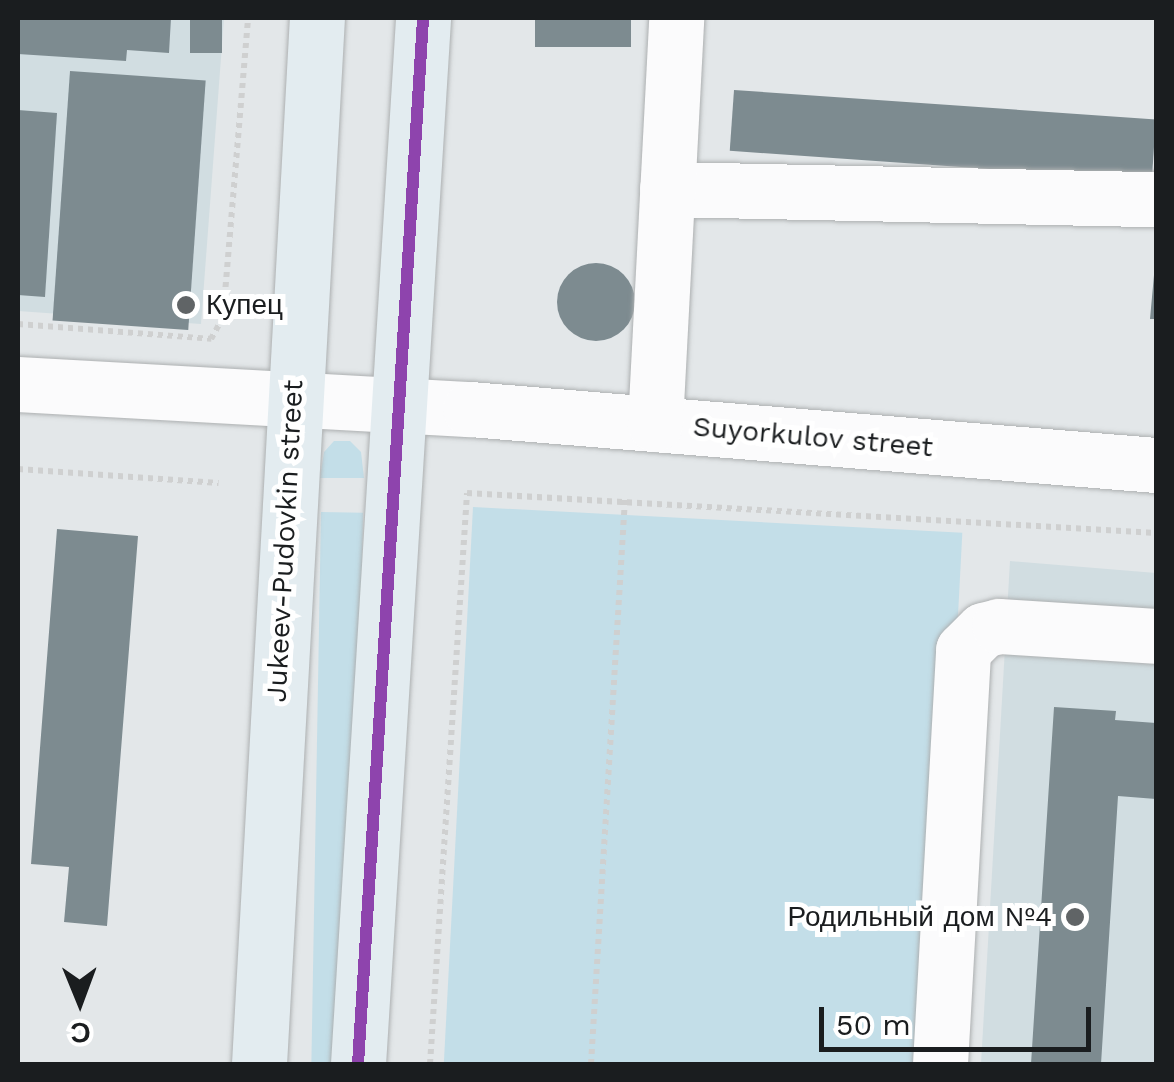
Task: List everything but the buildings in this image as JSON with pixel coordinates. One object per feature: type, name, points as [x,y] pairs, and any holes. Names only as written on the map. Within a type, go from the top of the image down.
[{"type":"main road","name":"Jukeev-Pudovkin street","points":[[259,1064],[292,398],[316,18]]},
{"type":"main road","points":[[358,1064],[403,404],[423,18]]},
{"type":"street","points":[[655,424],[676,18]]},
{"type":"street","points":[[667,189],[1156,198]]},
{"type":"street","name":"Suyorkulov street","points":[[18,384],[403,404],[1156,465]]},
{"type":"street","points":[[940,1064],[963,650],[983,630],[999,626],[1156,636]]},
{"type":"path","points":[[18,324],[210,338],[223,317],[248,18]]},
{"type":"path","points":[[18,469],[219,483]]},
{"type":"path","points":[[430,1064],[467,493],[625,499],[1156,533]]},
{"type":"path","points":[[591,1064],[625,499]]},
{"type":"shaded area","points":[[18,18],[224,18],[201,324],[18,311]]},
{"type":"shaded area","points":[[334,441],[350,441],[361,452],[364,478],[320,478],[324,452]]},
{"type":"shaded area","points":[[473,507],[962,533],[934,1064],[444,1064]]},
{"type":"shaded area","points":[[321,512],[363,513],[353,1064],[311,1064]]},
{"type":"shaded area","points":[[1010,561],[1156,573],[1156,1064],[981,1064]]},
{"type":"transit line","points":[[358,1064],[423,18]]},
{"type":"place","name":"Купец","points":[[186,305]]},
{"type":"place","name":"Родильный дом №4","points":[[1075,917]]}]
